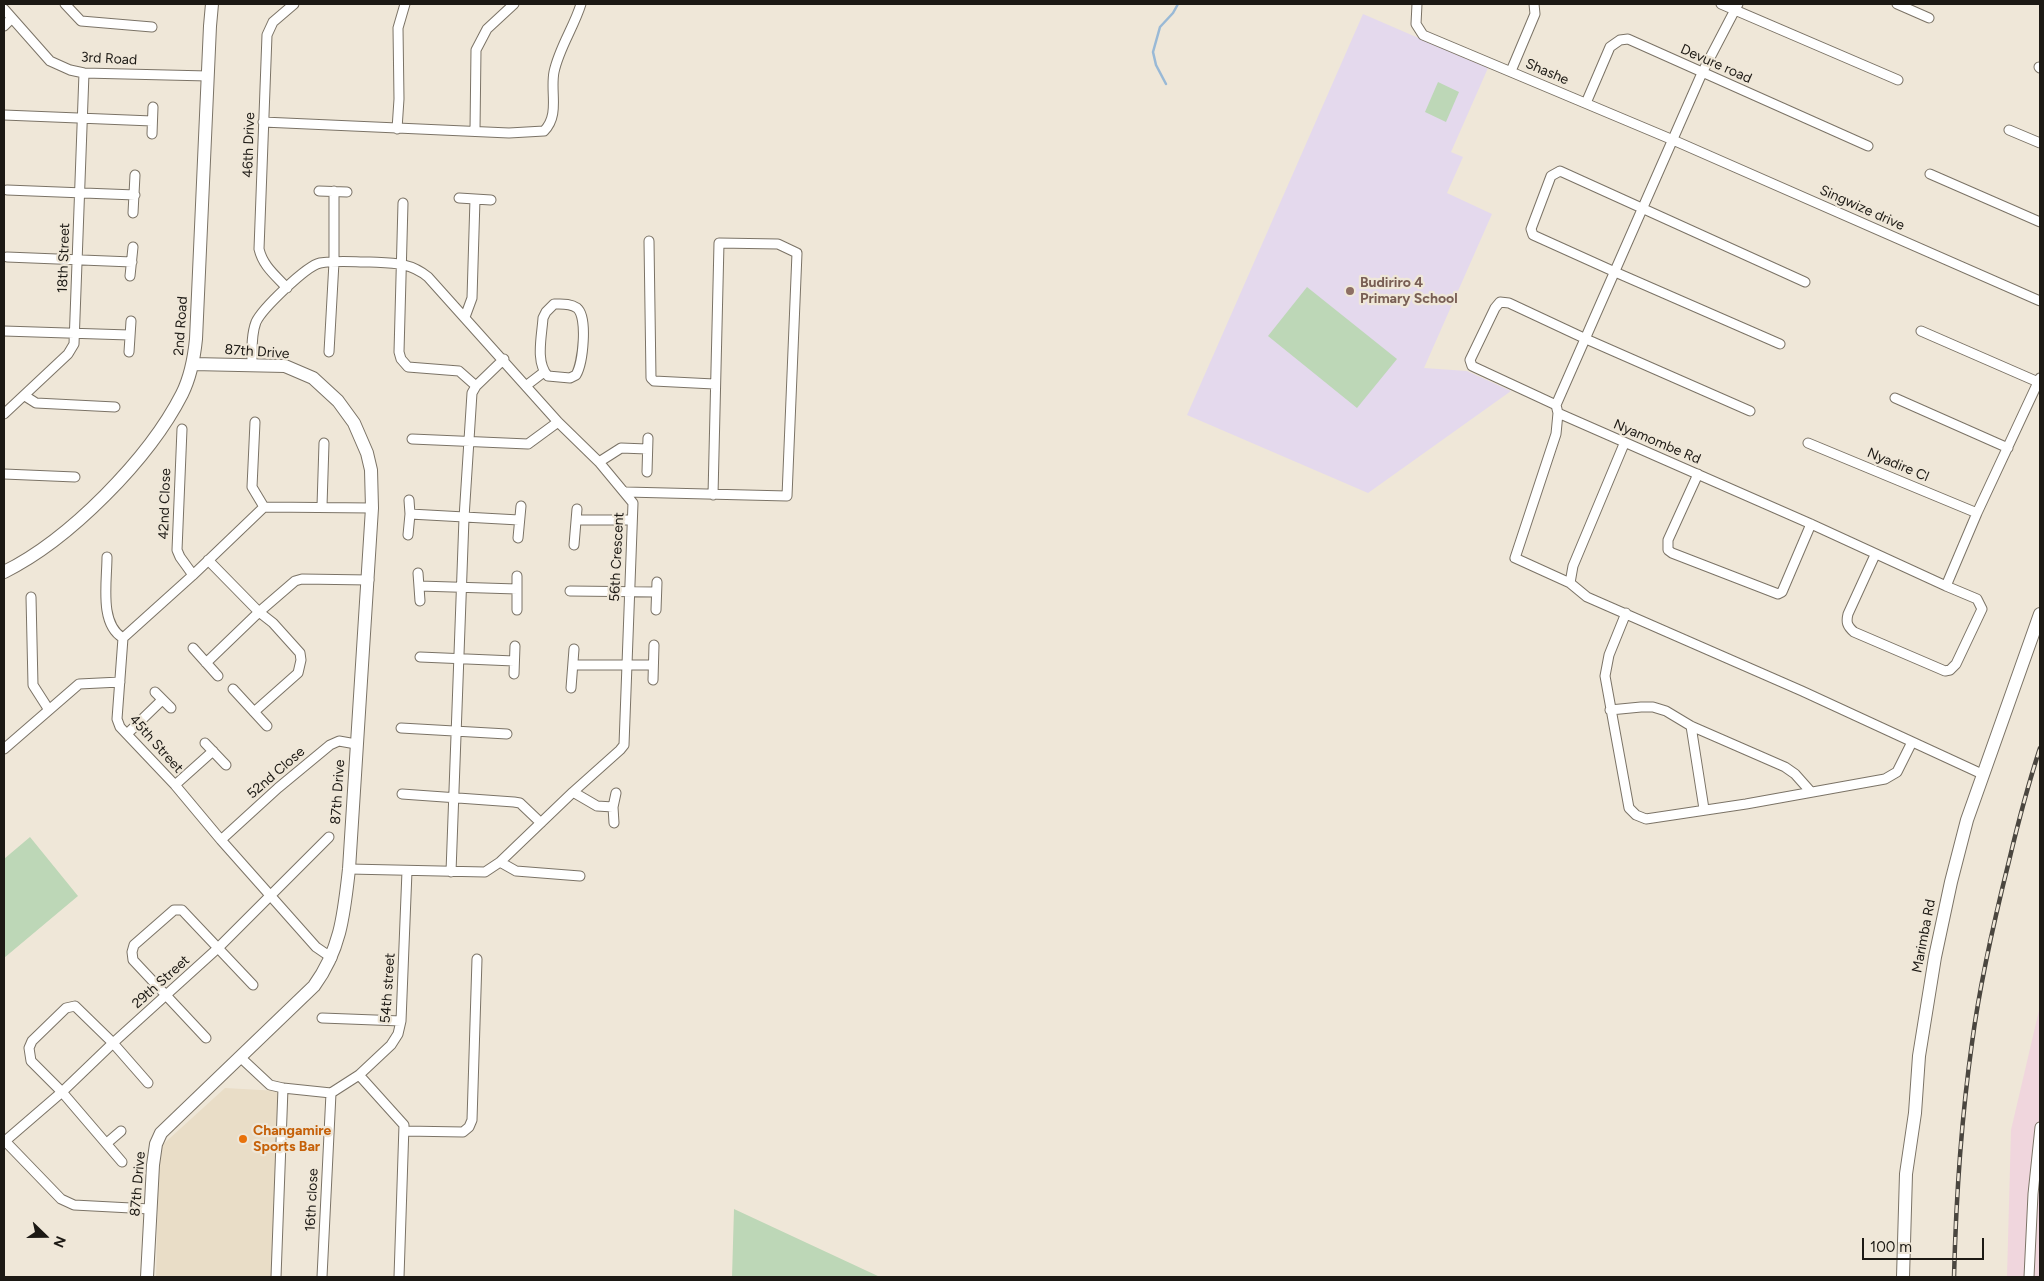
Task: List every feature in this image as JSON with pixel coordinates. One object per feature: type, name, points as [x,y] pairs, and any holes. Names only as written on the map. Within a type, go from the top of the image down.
[{"type":"street","points":[[4,9],[10,4]]},
{"type":"street","points":[[64,4],[81,22],[152,27]]},
{"type":"street","name":"2nd Road","points":[[4,572],[52,543],[87,512],[123,475],[149,446],[169,418],[183,392],[194,364],[212,4]]},
{"type":"street","name":"46th Drive","points":[[287,288],[265,266],[259,249],[267,35],[273,22],[294,4]]},
{"type":"street","points":[[397,129],[398,28],[405,4]]},
{"type":"street","points":[[475,130],[476,50],[487,29],[514,4]]},
{"type":"street","points":[[263,122],[531,134],[544,131],[551,122],[554,110],[552,83],[556,64],[581,4]]},
{"type":"street","name":"Shashe","points":[[1417,4],[1416,24],[1423,35],[1673,140]]},
{"type":"street","points":[[1511,71],[1535,14],[1534,4]]},
{"type":"street","points":[[1721,4],[1737,7],[1898,80]]},
{"type":"street","points":[[1897,4],[1929,18]]},
{"type":"street","points":[[1737,7],[1702,73],[1557,409],[1556,434],[1515,558],[1570,583],[1588,597],[1802,691],[1982,774]]},
{"type":"street","name":"3rd Road","points":[[4,9],[50,61],[70,70],[84,73],[208,76]]},
{"type":"street","points":[[4,26],[12,18]]},
{"type":"street","name":"Devure road","points":[[1586,103],[1610,47],[1620,40],[1628,40],[1868,146]]},
{"type":"street","name":"18th Street","points":[[4,414],[68,354],[74,344],[84,73]]},
{"type":"street","points":[[152,134],[153,108]]},
{"type":"street","points":[[4,115],[152,121]]},
{"type":"street","points":[[2009,130],[2040,144]]},
{"type":"street","name":"Singwize drive","points":[[1673,140],[2040,301]]},
{"type":"street","points":[[1780,344],[1533,235],[1531,229],[1551,176],[1560,171],[1805,282]]},
{"type":"street","points":[[1930,174],[2040,222]]},
{"type":"street","points":[[133,213],[135,175]]},
{"type":"street","points":[[7,190],[134,195]]},
{"type":"street","points":[[318,191],[347,192]]},
{"type":"street","points":[[329,352],[334,262],[334,191]]},
{"type":"street","points":[[459,198],[491,200]]},
{"type":"street","points":[[465,317],[472,298],[475,199]]},
{"type":"street","points":[[403,203],[399,352],[401,359],[408,367],[460,371],[476,386]]},
{"type":"street","points":[[649,241],[651,378],[654,381],[714,384]]},
{"type":"street","points":[[626,492],[713,495],[787,496],[797,253],[778,244],[719,242],[714,384],[713,495]]},
{"type":"street","points":[[130,276],[133,246]]},
{"type":"street","points":[[7,257],[132,262]]},
{"type":"street","name":"56th Crescent","points":[[252,364],[253,332],[262,313],[314,265],[334,262],[401,263],[415,267],[428,277],[504,359],[558,422],[599,462],[626,492],[633,503],[624,745],[572,792],[500,862],[482,873],[349,869]]},
{"type":"street","name":"Nyamombe Rd","points":[[1586,339],[1509,303],[1500,302],[1495,308],[1470,360],[1474,368],[1624,444],[1812,524],[1875,555],[1977,599],[1982,608],[1956,664],[1950,670],[1945,671],[1885,646],[1854,632],[1848,627],[1846,621],[1848,614],[1875,555]]},
{"type":"street","points":[[554,304],[571,304],[578,308],[584,320],[579,369],[576,375],[570,378],[552,378],[544,372],[541,364],[543,318],[554,304]]},
{"type":"street","points":[[129,352],[130,321]]},
{"type":"street","points":[[4,331],[130,335]]},
{"type":"street","points":[[1921,331],[2039,380],[1977,513],[1946,586]]},
{"type":"street","points":[[1586,339],[1750,411]]},
{"type":"street","points":[[451,872],[464,518],[472,394],[476,386],[504,359]]},
{"type":"street","name":"87th Drive","points":[[147,1277],[153,1165],[156,1144],[161,1133],[314,986],[332,958],[339,937],[344,915],[349,869],[356,744],[369,580],[372,508],[371,470],[367,453],[354,423],[338,401],[322,384],[299,371],[285,366],[194,364]]},
{"type":"street","points":[[527,385],[544,372]]},
{"type":"street","points":[[25,396],[36,403],[115,407]]},
{"type":"street","points":[[1895,398],[2008,448]]},
{"type":"street","points":[[255,422],[252,487],[264,507]]},
{"type":"street","points":[[412,439],[528,444],[558,422]]},
{"type":"street","name":"42nd Close","points":[[182,429],[178,550],[180,557],[193,575]]},
{"type":"street","points":[[647,472],[648,438]]},
{"type":"street","points":[[322,506],[324,443]]},
{"type":"street","name":"Nyadire Cl","points":[[1808,443],[1977,513]]},
{"type":"street","points":[[1570,583],[1570,574],[1573,566],[1624,444]]},
{"type":"street","points":[[599,462],[621,448],[647,450]]},
{"type":"street","points":[[4,474],[75,477]]},
{"type":"street","points":[[1698,474],[1668,540],[1668,550],[1672,553],[1778,594],[1782,592],[1812,524]]},
{"type":"street","points":[[408,535],[409,500]]},
{"type":"street","points":[[107,557],[107,616],[111,627],[123,638],[264,507],[322,506],[372,508]]},
{"type":"street","points":[[518,538],[521,506]]},
{"type":"street","points":[[574,545],[577,509]]},
{"type":"street","points":[[410,514],[519,520]]},
{"type":"street","points":[[577,520],[632,520]]},
{"type":"street","points":[[208,560],[259,612],[273,623],[300,653],[301,660],[298,673],[254,712]]},
{"type":"street","points":[[418,573],[420,601]]},
{"type":"street","points":[[517,576],[517,610]]},
{"type":"street","points":[[206,663],[287,586],[302,579],[369,580]]},
{"type":"street","points":[[656,610],[657,582]]},
{"type":"street","points":[[419,586],[517,589]]},
{"type":"street","points":[[570,591],[656,592]]},
{"type":"street","points":[[31,597],[33,685],[49,710]]},
{"type":"street","points":[[1626,613],[1609,655],[1605,676],[1610,710],[1631,811],[1636,815],[1646,819],[1746,804],[1885,779],[1892,776],[1902,763],[1912,742]]},
{"type":"street","name":"Marimba Rd","points":[[1903,1277],[1906,1174],[1924,1022],[1935,957],[1951,882],[1982,774],[2040,614]]},
{"type":"street","name":"45th Street","points":[[123,638],[117,719],[120,727],[175,785],[316,947],[332,958]]},
{"type":"street","points":[[653,680],[654,645]]},
{"type":"street","points":[[514,674],[515,646]]},
{"type":"street","points":[[193,648],[218,676]]},
{"type":"street","points":[[571,688],[574,649]]},
{"type":"street","points":[[420,657],[514,661]]},
{"type":"street","points":[[573,665],[653,665]]},
{"type":"street","points":[[4,749],[79,684],[120,682]]},
{"type":"street","points":[[233,689],[267,726]]},
{"type":"street","points":[[127,734],[158,696],[171,708]]},
{"type":"street","points":[[1610,710],[1653,707],[1666,711],[1691,726],[1786,767],[1795,774],[1810,792]]},
{"type":"street","points":[[1691,726],[1704,809]]},
{"type":"street","points":[[401,728],[507,734]]},
{"type":"street","name":"52nd Close","points":[[221,840],[278,788],[330,745],[340,741],[356,744]]},
{"type":"street","points":[[205,743],[226,765]]},
{"type":"street","points":[[175,785],[213,752]]},
{"type":"street","points":[[572,792],[597,806],[613,808]]},
{"type":"street","points":[[614,823],[613,808],[616,793]]},
{"type":"street","points":[[402,794],[520,803],[541,823]]},
{"type":"street","name":"29th Street","points":[[4,1141],[62,1092],[218,948],[329,837]]},
{"type":"street","points":[[500,862],[516,871],[580,876]]},
{"type":"street","name":"54th street","points":[[331,1093],[359,1075],[395,1040],[401,1021],[407,871]]},
{"type":"street","points":[[206,1038],[133,960],[132,952],[134,945],[174,910],[184,912],[253,985]]},
{"type":"street","points":[[404,1131],[463,1132],[469,1127],[472,1120],[477,959]]},
{"type":"street","points":[[122,1162],[62,1092],[31,1061],[29,1048],[32,1041],[66,1008],[75,1006],[113,1043],[148,1083]]},
{"type":"street","points":[[322,1018],[401,1021]]},
{"type":"street","points":[[240,1057],[270,1085],[331,1093]]},
{"type":"street","points":[[359,1075],[402,1122],[404,1131],[399,1277]]},
{"type":"street","points":[[276,1277],[283,1088]]},
{"type":"street","name":"16th close","points":[[322,1277],[331,1093]]},
{"type":"street","points":[[2029,1277],[2033,1194],[2040,1127]]},
{"type":"street","points":[[107,1144],[122,1131]]},
{"type":"street","points":[[4,1141],[66,1203],[150,1209]]},
{"type":"shaded area","name":"Budiriro 4 Primary School","points":[[1363,14],[1488,68],[1451,152],[1463,157],[1447,193],[1492,214],[1424,368],[1467,371],[1511,391],[1368,493],[1187,415]]},
{"type":"shaded area","points":[[2040,1006],[2040,1277],[2007,1277],[2011,1130]]},
{"type":"shaded area","points":[[225,1088],[279,1091],[272,1277],[156,1277],[159,1148]]},
{"type":"green space","points":[[1438,82],[1459,92],[1446,122],[1425,112]]},
{"type":"green space","points":[[1307,287],[1397,359],[1357,408],[1268,336]]},
{"type":"green space","points":[[30,837],[78,896],[4,958],[4,859]]},
{"type":"green space","points":[[734,1209],[880,1277],[732,1277]]},
{"type":"waterway","points":[[1166,84],[1156,65],[1153,52],[1160,27],[1173,13],[1178,4]]},
{"type":"railway","points":[[1954,1277],[1962,1131],[1975,1020],[1998,906],[2031,776],[2040,748]]},
{"type":"place","name":"Budiriro 4 Primary School","points":[[1350,291]]},
{"type":"place","name":"Changamire Sports Bar","points":[[243,1139]]}]
